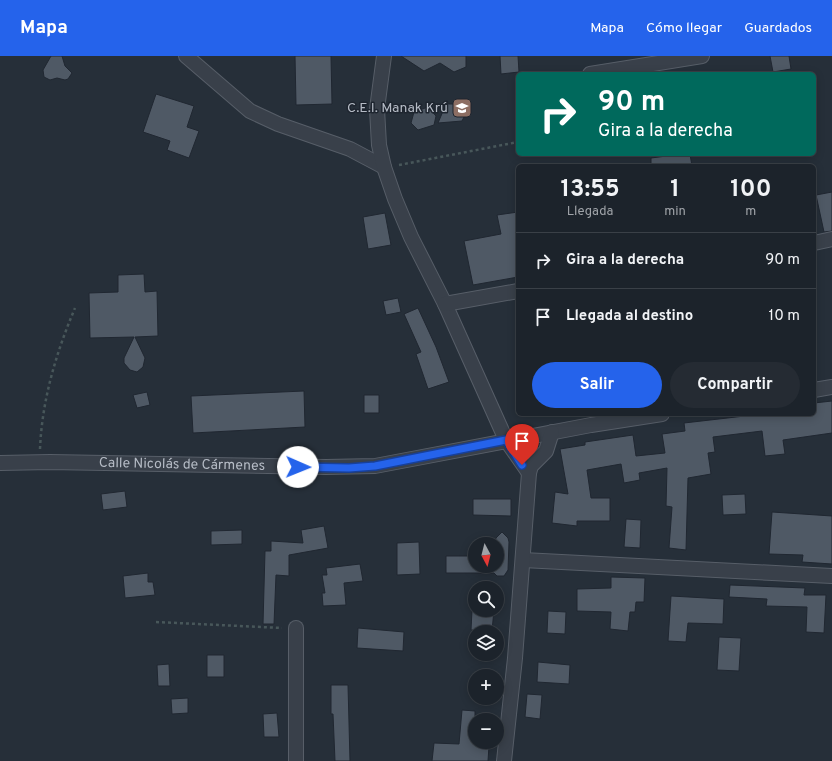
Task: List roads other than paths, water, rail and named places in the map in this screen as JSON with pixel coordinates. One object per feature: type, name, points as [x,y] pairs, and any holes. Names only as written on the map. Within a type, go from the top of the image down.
[{"type":"street","points":[[186,56],[250,111],[278,124],[350,149],[384,168]]},
{"type":"street","points":[[384,56],[379,84],[377,121],[379,145],[384,168],[395,200],[506,440],[529,473]]},
{"type":"street","points":[[602,72],[702,56]]},
{"type":"street","points":[[816,243],[832,239]]},
{"type":"street","points":[[444,304],[516,291]]},
{"type":"street","points":[[816,390],[832,387]]},
{"type":"street","name":"Calle Nicolás de Cármenes","points":[[0,463],[39,462],[349,468],[375,466],[506,440],[650,416]]},
{"type":"street","points":[[504,761],[515,658],[530,466],[546,451],[552,432]]},
{"type":"street","points":[[522,560],[832,576]]},
{"type":"street","points":[[296,628],[296,761]]},
{"type":"place","name":"C.E.I. Manak Krú","points":[[462,108]]}]
